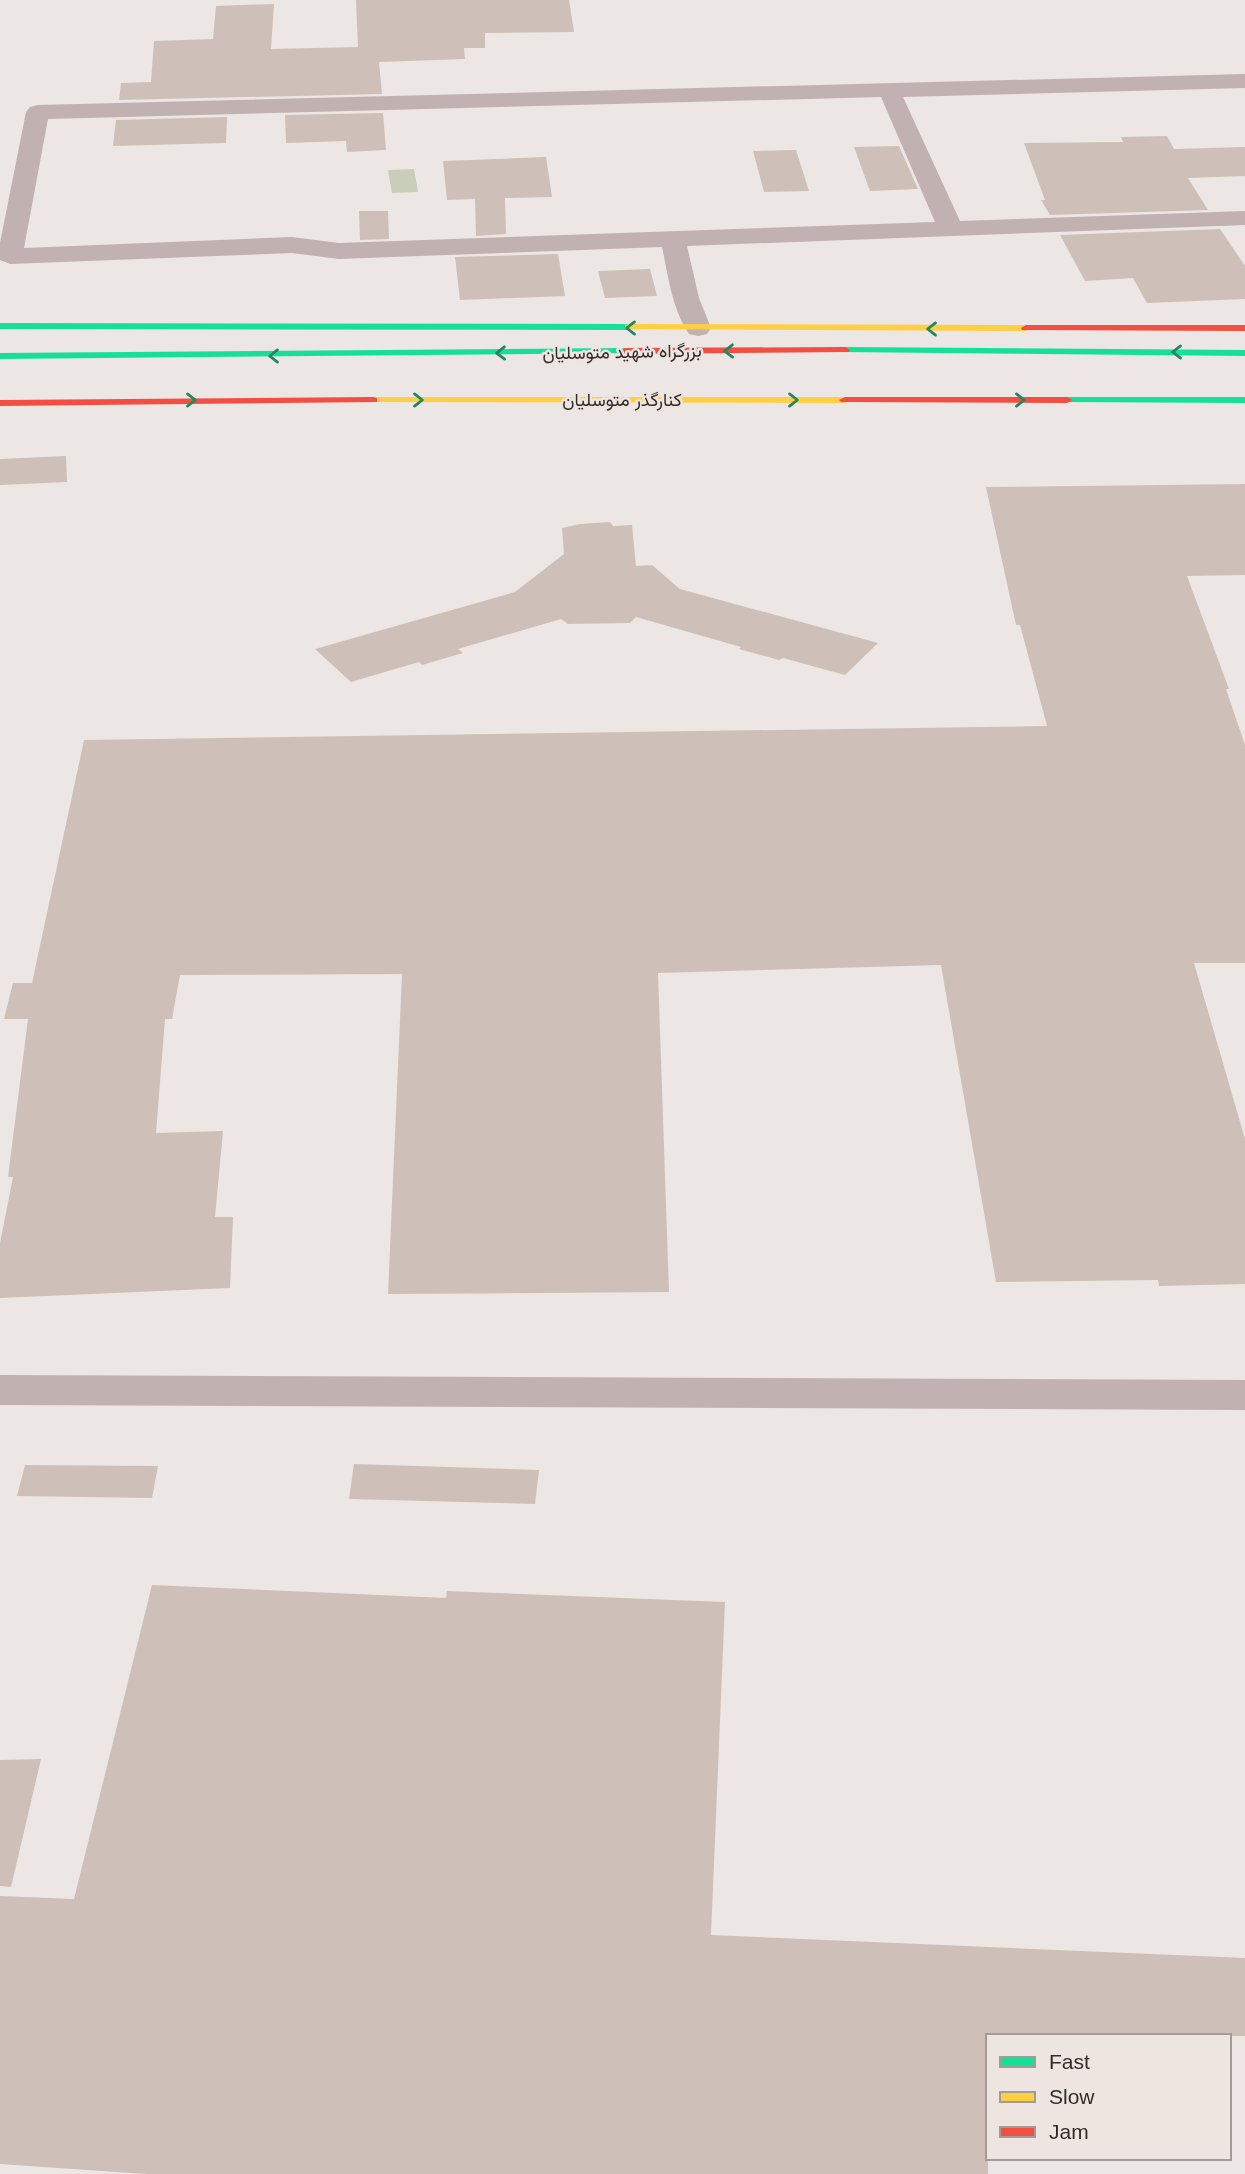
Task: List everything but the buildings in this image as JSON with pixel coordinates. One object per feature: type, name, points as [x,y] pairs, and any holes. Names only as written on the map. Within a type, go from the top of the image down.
[{"type":"main road","points":[[0,326],[1245,328]]},
{"type":"main road","points":[[0,337],[335,334],[466,326]]},
{"type":"main road","points":[[773,350],[1164,329]]},
{"type":"main road","name":"بزرگراه شهید متوسلیان","points":[[0,356],[773,350],[1245,353]]},
{"type":"main road","name":"کنارگذر متوسلیان","points":[[0,400],[1245,400]]},
{"type":"street","points":[[1245,81],[37,112],[10,256],[292,246],[339,251],[1245,218]]},
{"type":"street","points":[[889,90],[951,229]]},
{"type":"street","points":[[673,240],[686,298],[698,328]]},
{"type":"street","points":[[0,1390],[1245,1395]]},
{"type":"green space","points":[[414,169],[418,192],[392,193],[388,170]]},
{"type":"traffic: fast","points":[[0,326],[629,327]]},
{"type":"traffic: fast","points":[[845,350],[1245,353]]},
{"type":"traffic: fast","points":[[0,356],[625,351]]},
{"type":"traffic: fast","points":[[1067,400],[1245,400]]},
{"type":"traffic: slow","points":[[629,327],[1026,328]]},
{"type":"traffic: slow","points":[[373,400],[845,400]]},
{"type":"traffic: jam","points":[[1026,328],[1245,328]]},
{"type":"traffic: jam","points":[[625,351],[845,350]]},
{"type":"traffic: jam","points":[[0,403],[373,400]]},
{"type":"traffic: jam","points":[[845,400],[1067,400]]}]
